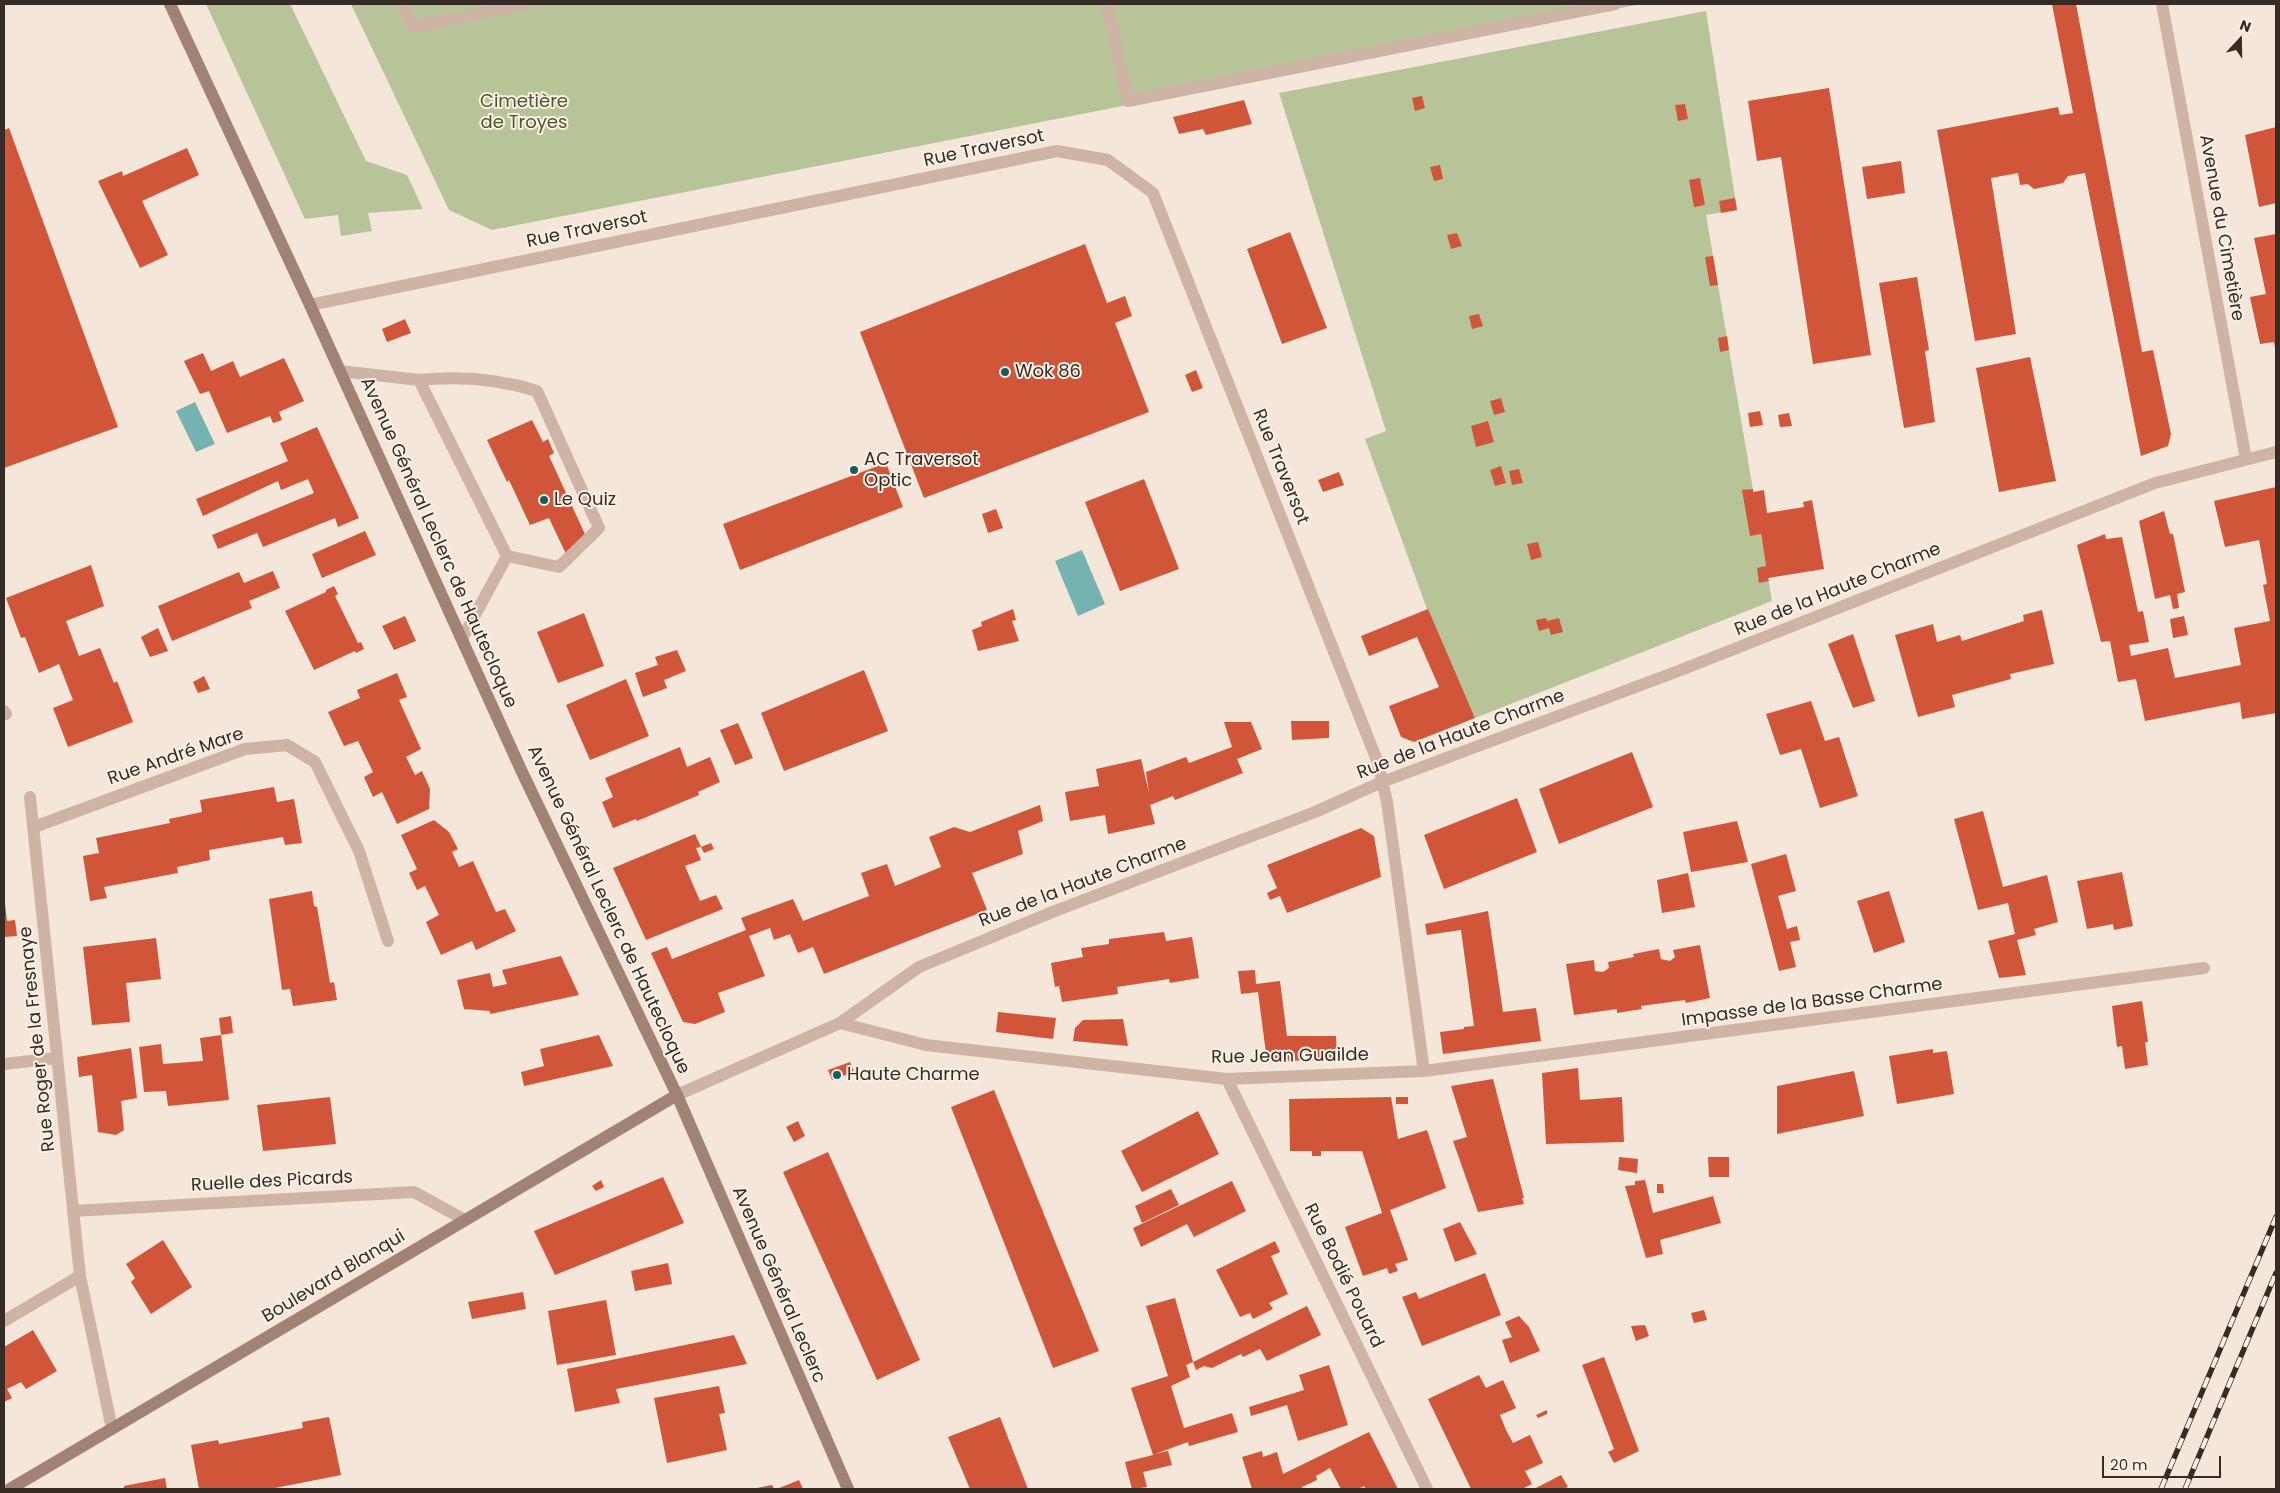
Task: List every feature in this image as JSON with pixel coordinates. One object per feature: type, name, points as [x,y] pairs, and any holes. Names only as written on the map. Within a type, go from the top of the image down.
[{"type":"main road","name":"Avenue Général Leclerc de Hautecloque","points":[[170,4],[310,305],[522,772],[677,1095]]},
{"type":"main road","name":"Boulevard Blanqui","points":[[10,1489],[677,1095]]},
{"type":"main road","name":"Avenue Général Leclerc","points":[[677,1095],[848,1489]]},
{"type":"street","points":[[402,4],[413,26],[527,4]]},
{"type":"street","points":[[1107,4],[1128,100],[1615,4]]},
{"type":"street","name":"Avenue du Cimetière","points":[[2162,4],[2246,459]]},
{"type":"street","name":"Rue Traversot","points":[[310,305],[1057,152],[1108,160],[1153,193],[1378,763],[1382,782]]},
{"type":"street","points":[[340,371],[419,380],[452,377],[518,385],[537,391],[599,528],[559,567],[507,556]]},
{"type":"street","points":[[419,380],[507,556]]},
{"type":"street","name":"Rue de la Haute Charme","points":[[677,1095],[840,1023],[919,967],[1055,911],[1315,812],[1382,782],[1681,670],[2155,484],[2276,452]]},
{"type":"street","points":[[462,639],[507,556]]},
{"type":"street","name":"Rue André Mare","points":[[34,827],[245,749],[287,745],[315,762],[359,851],[388,941]]},
{"type":"street","points":[[1382,782],[1424,1071]]},
{"type":"street","name":"Rue Roger de la Fresnaye","points":[[30,797],[80,1276],[112,1429]]},
{"type":"street","name":"Impasse de la Basse Charme","points":[[1424,1071],[2204,968]]},
{"type":"street","name":"Rue Jean Guailde","points":[[840,1023],[926,1045],[1227,1079],[1424,1071]]},
{"type":"street","points":[[4,1064],[57,1058]]},
{"type":"street","name":"Rue Bodié Pouard","points":[[1227,1079],[1427,1489]]},
{"type":"street","name":"Ruelle des Picards","points":[[74,1211],[414,1192],[464,1220]]},
{"type":"street","points":[[4,1321],[80,1276]]},
{"type":"green space","points":[[206,4],[290,4],[366,161],[407,175],[423,209],[368,213],[372,231],[341,236],[338,215],[305,219]]},
{"type":"green space","name":"Cimetière de Troyes","points":[[351,4],[1641,4],[492,230],[449,210]]},
{"type":"green space","points":[[1706,11],[1737,210],[1706,215],[1772,601],[1475,718],[1427,609],[1365,439],[1386,431],[1279,93]]},
{"type":"water","points":[[195,402],[215,444],[196,452],[176,411]]},
{"type":"water","points":[[1082,550],[1105,604],[1078,616],[1055,561]]},
{"type":"building","points":[[2052,4],[2076,4],[2142,352],[2153,350],[2171,434],[2168,446],[2141,456],[2085,173],[2068,176],[2063,183],[2034,189],[2028,184],[2020,185],[2018,173],[1991,178],[2016,334],[1975,341],[1937,130],[2058,107],[2060,115],[2073,113]]},
{"type":"building","points":[[1829,88],[1871,355],[1813,364],[1781,157],[1757,161],[1748,101]]},
{"type":"building","points":[[1422,96],[1425,108],[1415,111],[1412,98]]},
{"type":"building","points":[[1244,100],[1252,124],[1206,135],[1203,129],[1179,134],[1173,117]]},
{"type":"building","points":[[1685,104],[1688,119],[1678,121],[1675,105]]},
{"type":"building","points":[[2276,127],[2276,203],[2259,207],[2245,135]]},
{"type":"building","points":[[9,128],[118,427],[4,468],[4,130]]},
{"type":"building","points":[[187,148],[199,175],[142,201],[168,255],[140,268],[98,181],[122,171],[123,176]]},
{"type":"building","points":[[1901,161],[1905,193],[1867,199],[1862,167]]},
{"type":"building","points":[[1440,165],[1443,179],[1434,181],[1430,167]]},
{"type":"building","points":[[1700,178],[1705,205],[1694,207],[1689,180]]},
{"type":"building","points":[[1735,198],[1737,210],[1721,213],[1719,201]]},
{"type":"building","points":[[1290,232],[1327,328],[1282,344],[1247,249]]},
{"type":"building","points":[[1457,233],[1462,246],[1451,249],[1447,235]]},
{"type":"building","points":[[2276,234],[2275,348],[2274,342],[2260,344],[2250,297],[2266,294],[2254,238]]},
{"type":"building","name":"Wok 86","points":[[1085,244],[1107,303],[1125,296],[1132,316],[1115,323],[1149,412],[924,498],[860,332]]},
{"type":"building","points":[[1713,256],[1718,285],[1710,286],[1705,257]]},
{"type":"building","points":[[1917,277],[1929,350],[1925,351],[1935,422],[1904,428],[1879,283]]},
{"type":"building","points":[[1479,314],[1483,326],[1472,329],[1469,316]]},
{"type":"building","points":[[405,319],[411,333],[387,342],[382,329]]},
{"type":"building","points":[[1727,336],[1729,350],[1720,352],[1718,338]]},
{"type":"building","points":[[203,353],[211,371],[233,361],[240,377],[284,358],[304,401],[279,412],[282,420],[273,423],[270,416],[227,433],[209,391],[200,394],[184,361]]},
{"type":"building","points":[[2030,357],[2056,481],[1999,492],[1976,368]]},
{"type":"building","points":[[1196,370],[1203,388],[1192,392],[1185,375]]},
{"type":"building","points":[[1501,398],[1505,412],[1494,415],[1490,401]]},
{"type":"building","points":[[1760,411],[1763,425],[1750,427],[1748,413]]},
{"type":"building","points":[[1789,413],[1792,426],[1780,427],[1778,415]]},
{"type":"building","name":"Le Quiz","points":[[532,420],[543,442],[548,439],[554,453],[549,456],[589,543],[566,554],[549,518],[530,525],[509,480],[507,482],[487,440]]},
{"type":"building","points":[[1488,421],[1494,442],[1476,447],[1471,426]]},
{"type":"building","points":[[317,427],[359,518],[338,527],[335,518],[263,547],[257,533],[218,549],[212,535],[314,493],[308,479],[281,490],[278,481],[203,516],[196,499],[288,461],[280,443]]},
{"type":"building","points":[[886,463],[903,507],[740,570],[723,524]]},
{"type":"building","points":[[1501,466],[1506,483],[1495,486],[1490,470]]},
{"type":"building","points":[[1519,469],[1523,483],[1512,485],[1509,471]]},
{"type":"building","points":[[1339,472],[1344,485],[1323,492],[1318,480]]},
{"type":"building","points":[[1144,479],[1179,569],[1120,591],[1085,502]]},
{"type":"building","points":[[2276,487],[2276,713],[2242,719],[2240,702],[2145,721],[2136,679],[2118,682],[2110,641],[2101,642],[2077,545],[2105,534],[2106,539],[2122,537],[2138,612],[2143,611],[2149,642],[2129,645],[2131,656],[2168,648],[2175,678],[2241,665],[2234,628],[2270,621],[2263,585],[2267,584],[2259,540],[2225,547],[2214,501]]},
{"type":"building","points":[[1753,489],[1753,492],[1764,490],[1767,513],[1804,507],[1803,502],[1812,500],[1824,569],[1768,578],[1769,581],[1759,583],[1757,568],[1766,566],[1761,534],[1750,536],[1742,490]]},
{"type":"building","points":[[996,509],[1003,528],[988,533],[982,514]]},
{"type":"building","points":[[2164,511],[2170,534],[2173,534],[2185,592],[2177,594],[2179,608],[2173,609],[2170,595],[2155,599],[2139,521]]},
{"type":"building","points":[[365,531],[376,555],[322,578],[312,554]]},
{"type":"building","points":[[1538,542],[1542,557],[1531,560],[1527,544]]},
{"type":"building","points":[[91,565],[104,606],[66,621],[79,656],[100,648],[114,683],[117,681],[133,722],[68,747],[53,708],[73,700],[59,664],[39,673],[25,637],[21,638],[6,598]]},
{"type":"building","points":[[273,571],[280,588],[249,601],[252,608],[172,641],[158,606],[239,572],[244,583]]},
{"type":"building","points":[[334,586],[338,594],[335,596],[358,643],[361,642],[364,649],[356,653],[355,651],[314,670],[285,611],[326,592],[326,590]]},
{"type":"building","points":[[1013,609],[1016,620],[1012,621],[1019,641],[978,651],[972,630],[982,626],[981,622]]},
{"type":"building","points":[[1428,609],[1475,718],[1414,742],[1401,737],[1389,706],[1439,687],[1417,637],[1369,656],[1361,636]]},
{"type":"building","points":[[2042,610],[2054,664],[2010,674],[2011,679],[1952,695],[1955,707],[1918,717],[1895,635],[1933,624],[1937,642],[1960,635],[1962,641],[2024,621],[2023,615]]},
{"type":"building","points":[[584,613],[604,666],[558,683],[537,632]]},
{"type":"building","points":[[405,616],[416,641],[394,650],[382,626]]},
{"type":"building","points":[[2184,616],[2188,635],[2173,638],[2170,619]]},
{"type":"building","points":[[1546,618],[1547,621],[1559,618],[1563,632],[1551,635],[1549,628],[1539,631],[1536,620]]},
{"type":"building","points":[[158,628],[168,651],[150,657],[141,637]]},
{"type":"building","points":[[1853,634],[1875,701],[1853,708],[1828,644]]},
{"type":"building","points":[[677,650],[686,671],[664,680],[667,688],[643,697],[635,673],[658,665],[655,657]]},
{"type":"building","points":[[864,670],[888,731],[784,771],[761,713]]},
{"type":"building","points":[[397,673],[407,697],[399,700],[421,749],[406,757],[415,775],[422,771],[430,789],[429,809],[397,824],[382,792],[373,797],[364,777],[373,772],[358,741],[344,746],[328,712],[360,698],[357,690]]},
{"type":"building","points":[[204,676],[210,689],[198,693],[193,682]]},
{"type":"building","points":[[626,679],[649,736],[590,760],[566,705]]},
{"type":"building","points":[[1811,701],[1825,741],[1839,737],[1858,796],[1820,808],[1801,749],[1780,755],[1766,714]]},
{"type":"building","points":[[1291,721],[1329,721],[1329,738],[1292,740]]},
{"type":"building","points":[[1224,722],[1251,722],[1262,749],[1237,759],[1243,773],[1175,800],[1173,796],[1150,805],[1155,824],[1108,834],[1105,815],[1070,821],[1065,792],[1099,786],[1096,769],[1141,759],[1149,793],[1146,772],[1186,757],[1189,763],[1232,747]]},
{"type":"building","points":[[738,723],[753,758],[735,765],[720,730]]},
{"type":"building","points":[[680,747],[687,767],[710,757],[720,782],[698,792],[699,795],[637,821],[636,819],[613,828],[602,802],[613,797],[605,778]]},
{"type":"building","points":[[1632,752],[1653,807],[1559,844],[1539,789]]},
{"type":"building","points":[[274,787],[277,802],[294,799],[302,843],[285,845],[283,837],[209,850],[210,860],[177,867],[178,873],[104,887],[107,898],[90,901],[83,856],[99,853],[96,838],[170,823],[169,819],[202,812],[200,800]]},
{"type":"building","points":[[1517,798],[1537,852],[1444,889],[1424,835]]},
{"type":"building","points":[[1040,805],[1043,821],[1018,831],[1023,854],[972,873],[987,910],[824,974],[813,947],[798,953],[790,934],[774,940],[770,928],[749,936],[765,976],[718,993],[725,1012],[695,1024],[683,1022],[651,953],[667,947],[672,959],[746,930],[741,918],[793,899],[803,921],[869,896],[861,873],[887,864],[895,886],[941,867],[929,837],[954,827],[970,832]]},
{"type":"building","points":[[1983,811],[2003,887],[2047,875],[2058,922],[2034,929],[2036,935],[2017,940],[2026,975],[1999,978],[1988,941],[2015,934],[2008,903],[1978,910],[1954,819]]},
{"type":"building","points":[[434,820],[449,832],[458,849],[452,852],[459,867],[473,861],[496,912],[505,909],[516,931],[476,950],[472,941],[441,955],[426,922],[439,915],[425,886],[417,890],[409,873],[417,869],[401,835]]},
{"type":"building","points":[[1737,821],[1748,862],[1691,872],[1683,832]]},
{"type":"building","points":[[1361,828],[1374,836],[1381,877],[1287,913],[1280,896],[1270,900],[1267,893],[1277,888],[1267,865]]},
{"type":"building","points":[[695,834],[701,847],[696,848],[701,860],[685,866],[700,901],[716,895],[723,909],[646,940],[613,868]]},
{"type":"building","points":[[711,843],[714,849],[704,853],[701,847]]},
{"type":"building","points":[[1786,854],[1796,891],[1778,896],[1787,929],[1797,926],[1800,940],[1790,942],[1796,967],[1779,971],[1751,864]]},
{"type":"building","points":[[2122,872],[2133,926],[2114,930],[2113,924],[2087,929],[2077,881]]},
{"type":"building","points":[[1688,873],[1695,907],[1662,913],[1657,880]]},
{"type":"building","points":[[312,891],[314,906],[317,907],[330,983],[334,982],[337,1000],[293,1006],[290,989],[282,990],[269,899]]},
{"type":"building","points":[[1889,891],[1905,942],[1874,953],[1857,901]]},
{"type":"building","points":[[4,894],[7,921],[15,920],[17,936],[4,937]]},
{"type":"building","points":[[1488,911],[1503,1012],[1536,1008],[1541,1041],[1443,1054],[1440,1032],[1474,1026],[1461,930],[1427,935],[1425,924]]},
{"type":"building","points":[[1164,932],[1166,941],[1192,937],[1199,978],[1170,983],[1169,979],[1117,987],[1118,994],[1062,1002],[1059,986],[1055,987],[1051,963],[1083,957],[1081,948],[1109,944],[1109,939]]},
{"type":"building","points":[[156,938],[161,979],[126,983],[130,1022],[92,1025],[83,947]]},
{"type":"building","points":[[1700,945],[1710,998],[1686,1003],[1685,1000],[1641,1006],[1642,1009],[1617,1013],[1617,1009],[1574,1015],[1566,964],[1594,960],[1595,971],[1603,972],[1609,968],[1608,962],[1634,957],[1633,954],[1659,949],[1661,959],[1670,961],[1675,957],[1673,950]]},
{"type":"building","points":[[561,956],[579,995],[490,1014],[490,1011],[464,1009],[457,980],[490,973],[493,987],[507,984],[502,970]]},
{"type":"building","points":[[1255,970],[1256,984],[1280,981],[1287,1036],[1336,1036],[1337,1060],[1267,1061],[1258,992],[1241,994],[1238,971]]},
{"type":"building","points":[[2142,1001],[2148,1042],[2145,1042],[2148,1065],[2125,1069],[2122,1046],[2117,1047],[2112,1006]]},
{"type":"building","points":[[998,1012],[1056,1018],[1053,1039],[996,1032]]},
{"type":"building","points":[[231,1016],[233,1033],[221,1035],[219,1018]]},
{"type":"building","points":[[1123,1019],[1128,1046],[1073,1041],[1075,1028],[1083,1020]]},
{"type":"building","points":[[221,1035],[229,1100],[168,1106],[166,1091],[144,1092],[139,1047],[161,1044],[163,1064],[203,1061],[200,1038]]},
{"type":"building","points":[[599,1035],[613,1066],[524,1086],[521,1072],[544,1066],[540,1049]]},
{"type":"building","points":[[131,1048],[137,1098],[121,1101],[124,1130],[116,1135],[98,1132],[92,1075],[79,1077],[77,1057]]},
{"type":"building","points":[[1933,1049],[1933,1053],[1947,1051],[1954,1094],[1897,1104],[1889,1056]]},
{"type":"building","points":[[850,1062],[854,1072],[832,1080],[828,1070]]},
{"type":"building","points":[[1578,1068],[1580,1100],[1622,1097],[1624,1142],[1546,1144],[1542,1073]]},
{"type":"building","points":[[1854,1071],[1864,1116],[1777,1134],[1777,1086]]},
{"type":"building","points":[[1493,1079],[1524,1204],[1478,1212],[1453,1141],[1467,1137],[1451,1086]]},
{"type":"building","points":[[994,1090],[1099,1351],[1053,1368],[951,1107]]},
{"type":"building","points":[[330,1097],[336,1144],[263,1151],[257,1105]]},
{"type":"building","points":[[1391,1097],[1398,1139],[1427,1130],[1446,1188],[1390,1210],[1408,1260],[1395,1264],[1398,1271],[1389,1274],[1387,1268],[1363,1276],[1345,1227],[1382,1213],[1362,1151],[1321,1151],[1321,1156],[1312,1156],[1312,1151],[1290,1151],[1289,1099]]},
{"type":"building","points":[[1396,1097],[1408,1097],[1408,1104],[1396,1104]]},
{"type":"building","points":[[1198,1111],[1219,1154],[1142,1192],[1121,1151]]},
{"type":"building","points":[[798,1121],[805,1136],[794,1142],[786,1127]]},
{"type":"building","points":[[828,1152],[920,1360],[877,1380],[783,1172]]},
{"type":"building","points":[[1619,1157],[1638,1159],[1637,1173],[1618,1170]]},
{"type":"building","points":[[1708,1157],[1729,1157],[1729,1177],[1709,1177]]},
{"type":"building","points":[[663,1177],[684,1223],[555,1275],[534,1231]]},
{"type":"building","points":[[601,1180],[604,1187],[596,1191],[592,1186]]},
{"type":"building","points":[[1645,1180],[1653,1213],[1713,1196],[1721,1223],[1660,1240],[1663,1254],[1646,1258],[1625,1186],[1635,1185],[1635,1181]]},
{"type":"building","points":[[1232,1181],[1246,1211],[1194,1237],[1187,1224],[1141,1247],[1133,1228]]},
{"type":"building","points":[[1657,1184],[1663,1184],[1664,1193],[1657,1193]]},
{"type":"building","points":[[1171,1189],[1179,1205],[1142,1223],[1135,1206]]},
{"type":"building","points":[[1460,1222],[1477,1254],[1455,1262],[1443,1229]]},
{"type":"building","points":[[163,1240],[192,1287],[151,1314],[131,1282],[135,1278],[126,1264]]},
{"type":"building","points":[[1275,1241],[1280,1252],[1271,1256],[1288,1294],[1269,1303],[1273,1309],[1253,1319],[1250,1313],[1240,1317],[1216,1270]]},
{"type":"building","points":[[668,1263],[672,1284],[635,1291],[631,1271]]},
{"type":"building","points":[[1485,1273],[1501,1315],[1422,1346],[1402,1297],[1416,1292],[1419,1299]]},
{"type":"building","points":[[523,1292],[526,1309],[472,1319],[468,1302]]},
{"type":"building","points":[[1175,1298],[1193,1362],[1186,1365],[1190,1377],[1171,1386],[1184,1428],[1232,1413],[1238,1432],[1189,1446],[1188,1442],[1155,1454],[1168,1451],[1172,1465],[1143,1472],[1147,1487],[1132,1489],[1125,1462],[1153,1455],[1131,1388],[1168,1376],[1146,1306]]},
{"type":"building","points":[[606,1300],[616,1355],[557,1365],[548,1311]]},
{"type":"building","points":[[1307,1306],[1321,1335],[1267,1361],[1260,1349],[1243,1357],[1241,1354],[1212,1368],[1204,1366],[1196,1370],[1193,1362]]},
{"type":"building","points":[[1704,1310],[1707,1320],[1694,1323],[1691,1313]]},
{"type":"building","points":[[1519,1316],[1529,1327],[1540,1351],[1510,1363],[1502,1340],[1512,1337],[1505,1322]]},
{"type":"building","points":[[1645,1325],[1649,1336],[1636,1341],[1631,1326]]},
{"type":"building","points":[[33,1330],[57,1371],[26,1389],[21,1382],[7,1389],[12,1398],[4,1402],[4,1347]]},
{"type":"building","points":[[734,1335],[747,1364],[616,1389],[620,1403],[575,1412],[567,1369]]},
{"type":"building","points":[[1604,1357],[1639,1451],[1614,1463],[1608,1452],[1614,1449],[1582,1365]]},
{"type":"building","points":[[1329,1365],[1348,1425],[1298,1441],[1287,1405],[1251,1416],[1249,1407],[1304,1390],[1299,1375]]},
{"type":"building","points":[[1479,1375],[1486,1388],[1503,1380],[1516,1408],[1500,1415],[1506,1430],[1513,1443],[1530,1435],[1543,1463],[1525,1471],[1532,1484],[1522,1489],[1471,1489],[1428,1399]]},
{"type":"building","points":[[719,1386],[725,1413],[719,1414],[727,1450],[667,1463],[654,1398]]},
{"type":"building","points":[[1547,1410],[1547,1414],[1538,1418],[1536,1415]]},
{"type":"building","points":[[329,1417],[341,1475],[270,1489],[199,1489],[191,1445],[218,1440],[219,1444],[303,1428],[302,1422]]},
{"type":"building","points":[[1000,1417],[1028,1489],[970,1489],[948,1437]]},
{"type":"building","points":[[1369,1432],[1398,1489],[1366,1489],[1364,1486],[1358,1489],[1341,1489],[1330,1468],[1316,1476],[1317,1480],[1302,1487],[1303,1489],[1252,1489],[1242,1457],[1262,1451],[1263,1457],[1277,1452],[1283,1474]]},
{"type":"building","points":[[1561,1475],[1568,1487],[1563,1489],[1534,1489]]},
{"type":"building","points":[[165,1478],[167,1489],[124,1489],[124,1486]]},
{"type":"building","points":[[799,1480],[803,1489],[777,1489]]},
{"type":"building","points":[[772,1485],[774,1489],[757,1489],[757,1488]]},
{"type":"railway","points":[[2161,1489],[2276,1217]]},
{"type":"railway","points":[[2185,1489],[2276,1273]]},
{"type":"place","name":"Wok 86","points":[[1005,372]]},
{"type":"place","name":"AC Traversot Optic","points":[[854,470]]},
{"type":"place","name":"Le Quiz","points":[[544,500]]},
{"type":"place","name":"Haute Charme","points":[[837,1075]]}]
